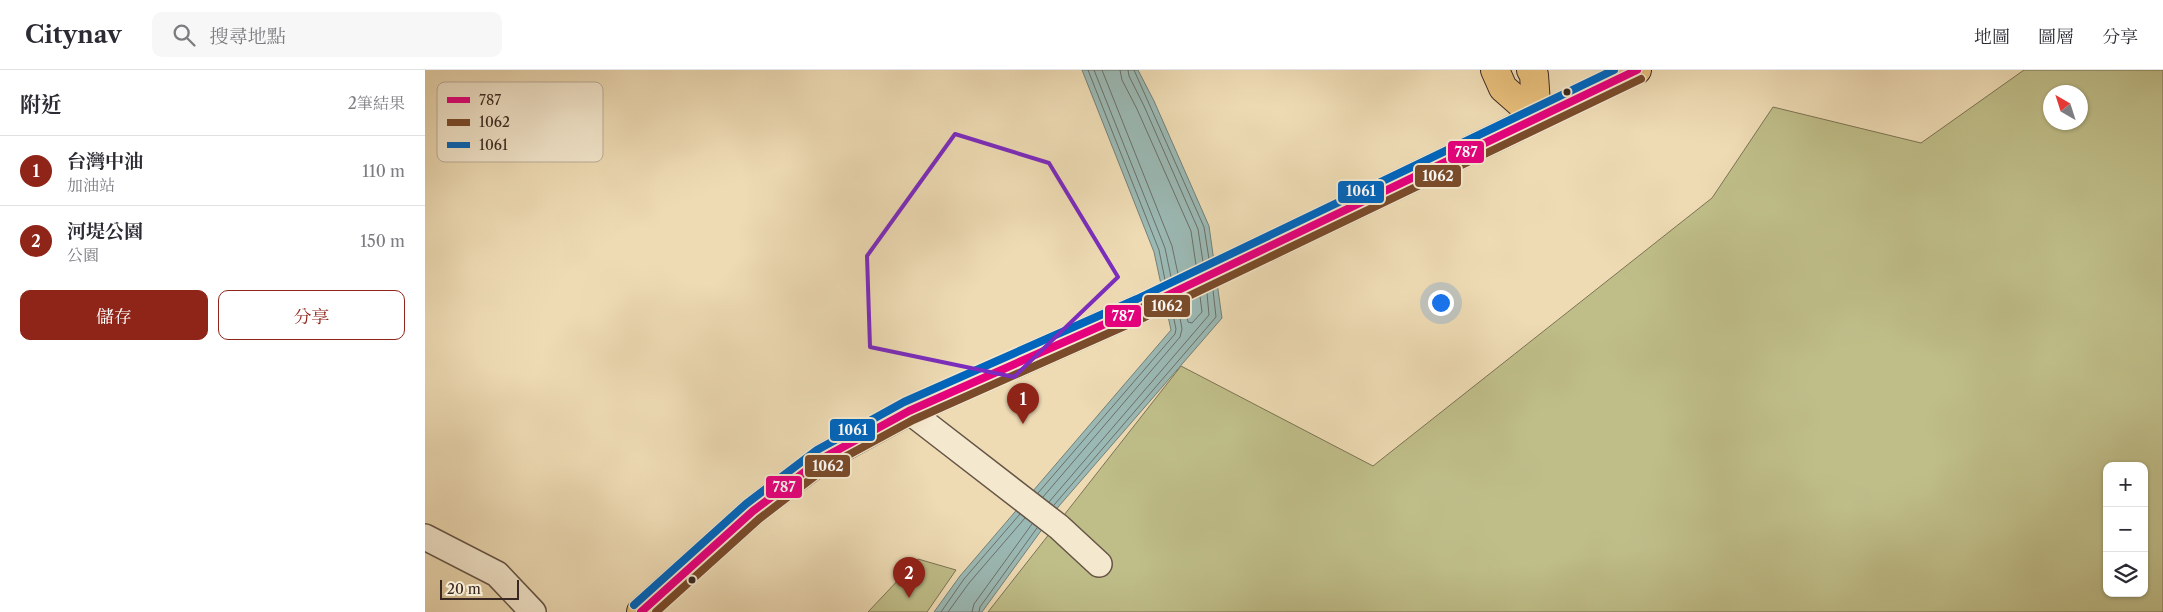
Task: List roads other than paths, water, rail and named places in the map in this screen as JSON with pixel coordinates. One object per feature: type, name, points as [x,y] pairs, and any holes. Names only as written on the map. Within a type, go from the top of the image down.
[{"type":"main road","points":[[1495,70],[1503,88],[1537,118]]},
{"type":"main road","points":[[1531,70],[1534,75],[1537,118]]},
{"type":"main road","points":[[641,612],[753,511],[823,458],[909,411],[1141,308],[1637,70]]},
{"type":"lane","points":[[909,411],[1059,528],[1099,564]]},
{"type":"lane","points":[[425,537],[497,574],[533,612]]},
{"type":"water","points":[[1082,70],[1138,70],[1154,101],[1209,226],[1222,318],[1059,506],[982,612],[934,612],[960,576],[1171,330],[1154,252]]},
{"type":"place","name":"台灣中油","points":[[1023,424]]},
{"type":"place","name":"河堤公園","points":[[909,598]]}]
